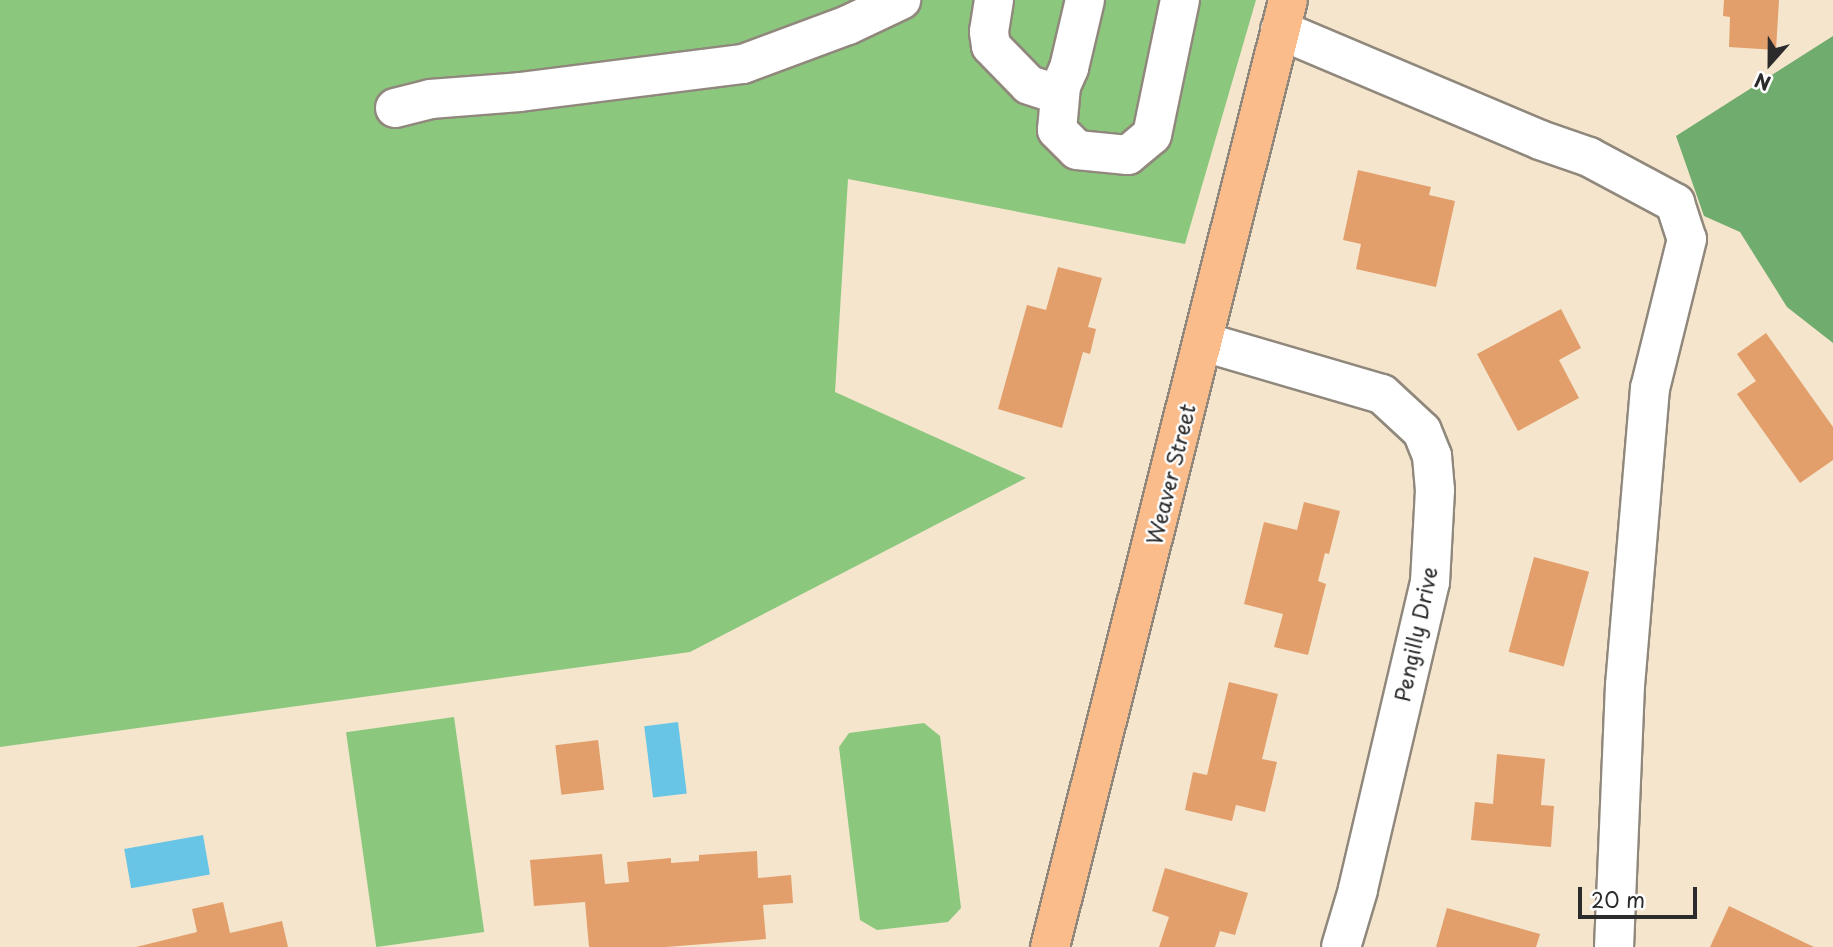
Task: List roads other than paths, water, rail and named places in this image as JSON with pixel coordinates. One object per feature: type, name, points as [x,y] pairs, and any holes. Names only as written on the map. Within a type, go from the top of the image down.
[{"type":"main road","name":"Weaver Street","points":[[1050,947],[1284,15]]},
{"type":"street","points":[[395,108],[430,99],[520,92],[743,64],[848,25],[901,0]]},
{"type":"street","points":[[995,0],[989,32],[991,46],[1029,85],[1048,91],[1061,86]]},
{"type":"street","points":[[1085,0],[1061,86],[1057,130],[1077,150],[1128,155],[1152,135],[1180,0]]},
{"type":"street","points":[[1284,15],[1540,140],[1589,157],[1675,203],[1687,239],[1650,388],[1625,685],[1614,947]]},
{"type":"street","name":"Pengilly Drive","points":[[1204,342],[1382,394],[1422,431],[1432,456],[1435,490],[1430,582],[1358,891],[1341,947]]},
{"type":"water","points":[[678,722],[687,793],[653,798],[644,726]]},
{"type":"water","points":[[203,835],[210,874],[131,888],[124,849]]}]
